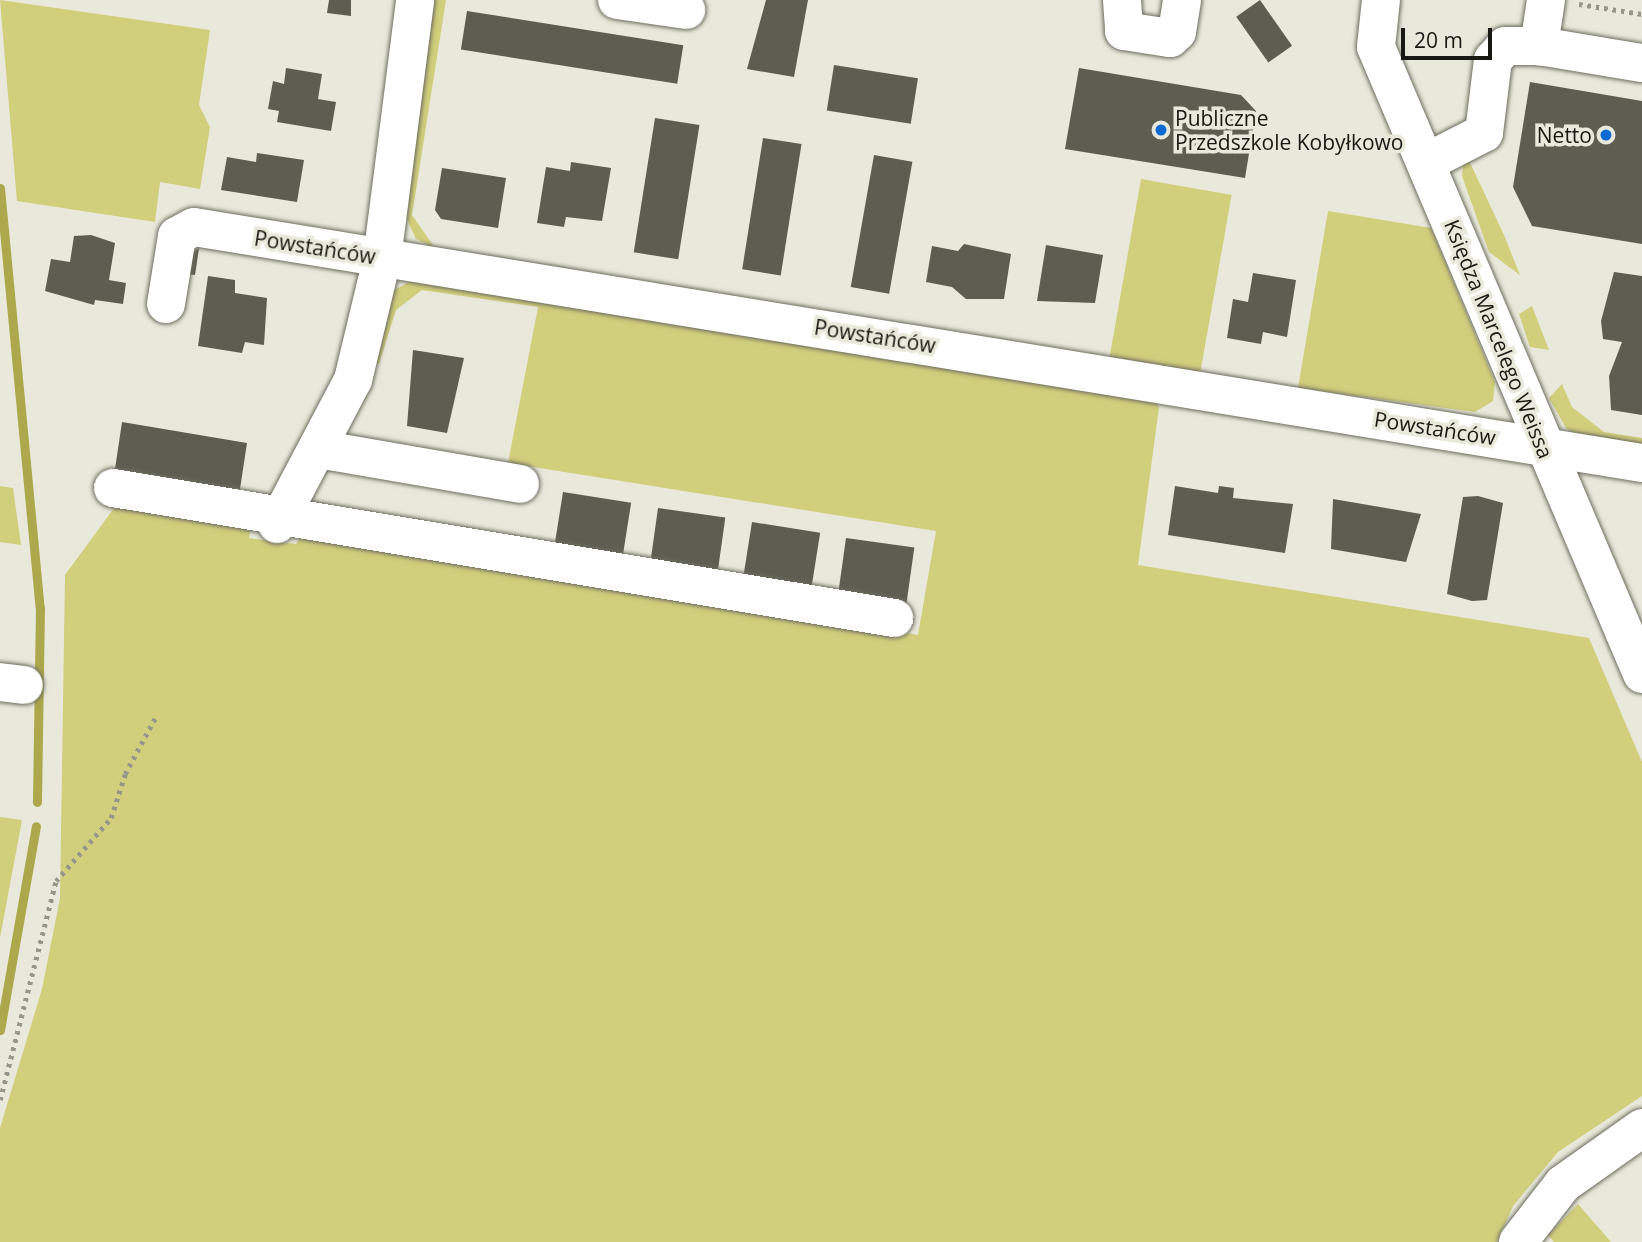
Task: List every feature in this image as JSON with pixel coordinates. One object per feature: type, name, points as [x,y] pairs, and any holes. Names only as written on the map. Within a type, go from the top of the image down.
[{"type":"street","points":[[280,519],[353,380],[382,259],[415,0]]},
{"type":"street","points":[[618,0],[686,10]]},
{"type":"street","points":[[1122,0],[1124,31],[1170,38],[1177,32],[1182,0]]},
{"type":"street","name":"Księdza Marcelego Weissa","points":[[1381,0],[1376,47],[1427,162],[1540,445],[1642,674]]},
{"type":"street","points":[[1539,46],[1556,1]]},
{"type":"street","points":[[1427,162],[1484,133],[1493,60],[1499,53],[1522,43],[1642,63]]},
{"type":"street","name":"Powstańców","points":[[166,304],[177,236],[194,227],[1642,463]]},
{"type":"street","points":[[318,449],[520,484]]},
{"type":"street","points":[[113,488],[280,519],[894,618]]},
{"type":"street","points":[[1518,1242],[1563,1184],[1642,1128]]},
{"type":"path","points":[[1556,1],[1642,14]]},
{"type":"path","points":[[0,1100],[57,881],[111,818],[125,774],[155,718]]},
{"type":"shaded area","points":[[0,0],[210,30],[199,105],[210,127],[200,189],[160,182],[155,222],[17,201]]},
{"type":"shaded area","points":[[427,0],[446,0],[412,215],[435,248],[416,239],[404,213]]},
{"type":"shaded area","points":[[1465,152],[1520,275],[1489,252],[1462,176]]},
{"type":"shaded area","points":[[1141,179],[1232,195],[1200,374],[1109,358]]},
{"type":"shaded area","points":[[1328,211],[1431,228],[1495,382],[1493,401],[1475,412],[1298,388]]},
{"type":"shaded area","points":[[414,279],[1149,392],[1159,407],[1138,565],[1589,638],[1642,762],[1642,1096],[1558,1152],[1513,1206],[1497,1242],[0,1242],[0,1128],[42,989],[60,898],[65,575],[117,504],[251,525],[249,538],[296,544],[304,533],[918,635],[936,531],[508,463],[538,307],[422,290],[396,310],[379,364],[370,361],[391,292]]},
{"type":"shaded area","points":[[1532,306],[1549,350],[1530,347],[1519,314]]},
{"type":"shaded area","points":[[1562,384],[1572,407],[1604,432],[1642,438],[1642,452],[1580,438],[1566,428],[1549,398]]},
{"type":"shaded area","points":[[0,486],[13,488],[21,545],[0,542]]},
{"type":"shaded area","points":[[0,817],[22,820],[0,938]]},
{"type":"shaded area","points":[[1578,1204],[1611,1242],[1554,1242],[1548,1235]]},
{"type":"building","points":[[329,0],[351,0],[351,16],[327,13]]},
{"type":"building","points":[[766,0],[808,0],[794,77],[747,69]]},
{"type":"building","points":[[1260,0],[1292,46],[1268,63],[1236,17]]},
{"type":"building","points":[[467,11],[683,45],[677,84],[461,50]]},
{"type":"building","points":[[834,65],[918,78],[911,124],[827,110]]},
{"type":"building","points":[[286,68],[322,74],[318,99],[336,102],[331,131],[277,122],[279,111],[268,109],[273,81],[284,84]]},
{"type":"building","name":"Publiczne Przedszkole Kobyłkowo","points":[[1079,68],[1241,95],[1256,111],[1245,178],[1065,149]]},
{"type":"building","points":[[1530,82],[1642,101],[1642,244],[1532,226],[1513,187]]},
{"type":"building","points":[[655,118],[699,125],[678,259],[634,252]]},
{"type":"building","points":[[763,138],[802,144],[781,275],[742,269]]},
{"type":"building","points":[[257,153],[304,160],[297,202],[221,190],[227,157],[256,162]]},
{"type":"building","points":[[874,155],[912,162],[889,294],[851,287]]},
{"type":"building","points":[[571,162],[611,168],[602,221],[566,217],[564,227],[537,223],[546,167],[570,171]]},
{"type":"building","points":[[442,168],[506,178],[498,228],[441,219],[435,210]]},
{"type":"building","points":[[91,235],[115,243],[109,280],[126,283],[123,304],[95,300],[94,305],[45,291],[51,259],[70,262],[74,236]]},
{"type":"building","points":[[964,244],[1011,254],[1004,299],[966,299],[952,287],[926,282],[932,246],[958,251]]},
{"type":"building","points":[[1046,245],[1103,255],[1095,303],[1037,301]]},
{"type":"building","points":[[199,248],[195,275],[186,274],[189,255]]},
{"type":"building","points":[[1614,272],[1642,276],[1642,415],[1611,410],[1609,376],[1622,342],[1603,339],[1601,321]]},
{"type":"building","points":[[1253,273],[1296,280],[1287,337],[1263,332],[1261,344],[1227,338],[1233,299],[1248,302]]},
{"type":"building","points":[[208,276],[235,280],[235,293],[267,298],[264,345],[245,342],[242,353],[198,346]]},
{"type":"building","points":[[413,350],[464,358],[447,433],[407,426]]},
{"type":"building","points":[[122,422],[247,443],[240,489],[192,488],[193,482],[115,469]]},
{"type":"building","points":[[1175,486],[1218,493],[1219,486],[1234,488],[1233,498],[1293,504],[1285,553],[1168,535]]},
{"type":"building","points":[[563,492],[631,503],[622,559],[554,548]]},
{"type":"building","points":[[1478,496],[1503,503],[1487,600],[1472,601],[1447,594],[1463,497]]},
{"type":"building","points":[[1333,499],[1421,514],[1406,562],[1331,549]]},
{"type":"building","points":[[658,508],[725,517],[718,573],[650,563]]},
{"type":"building","points":[[752,522],[820,533],[811,589],[743,578]]},
{"type":"building","points":[[846,538],[914,548],[907,603],[838,593]]},
{"type":"waterway","points":[[0,188],[40,608],[37,802]]},
{"type":"waterway","points":[[0,1030],[36,826]]},
{"type":"place","name":"Publiczne Przedszkole Kobyłkowo","points":[[1161,130]]},
{"type":"place","name":"Netto","points":[[1606,135]]}]
